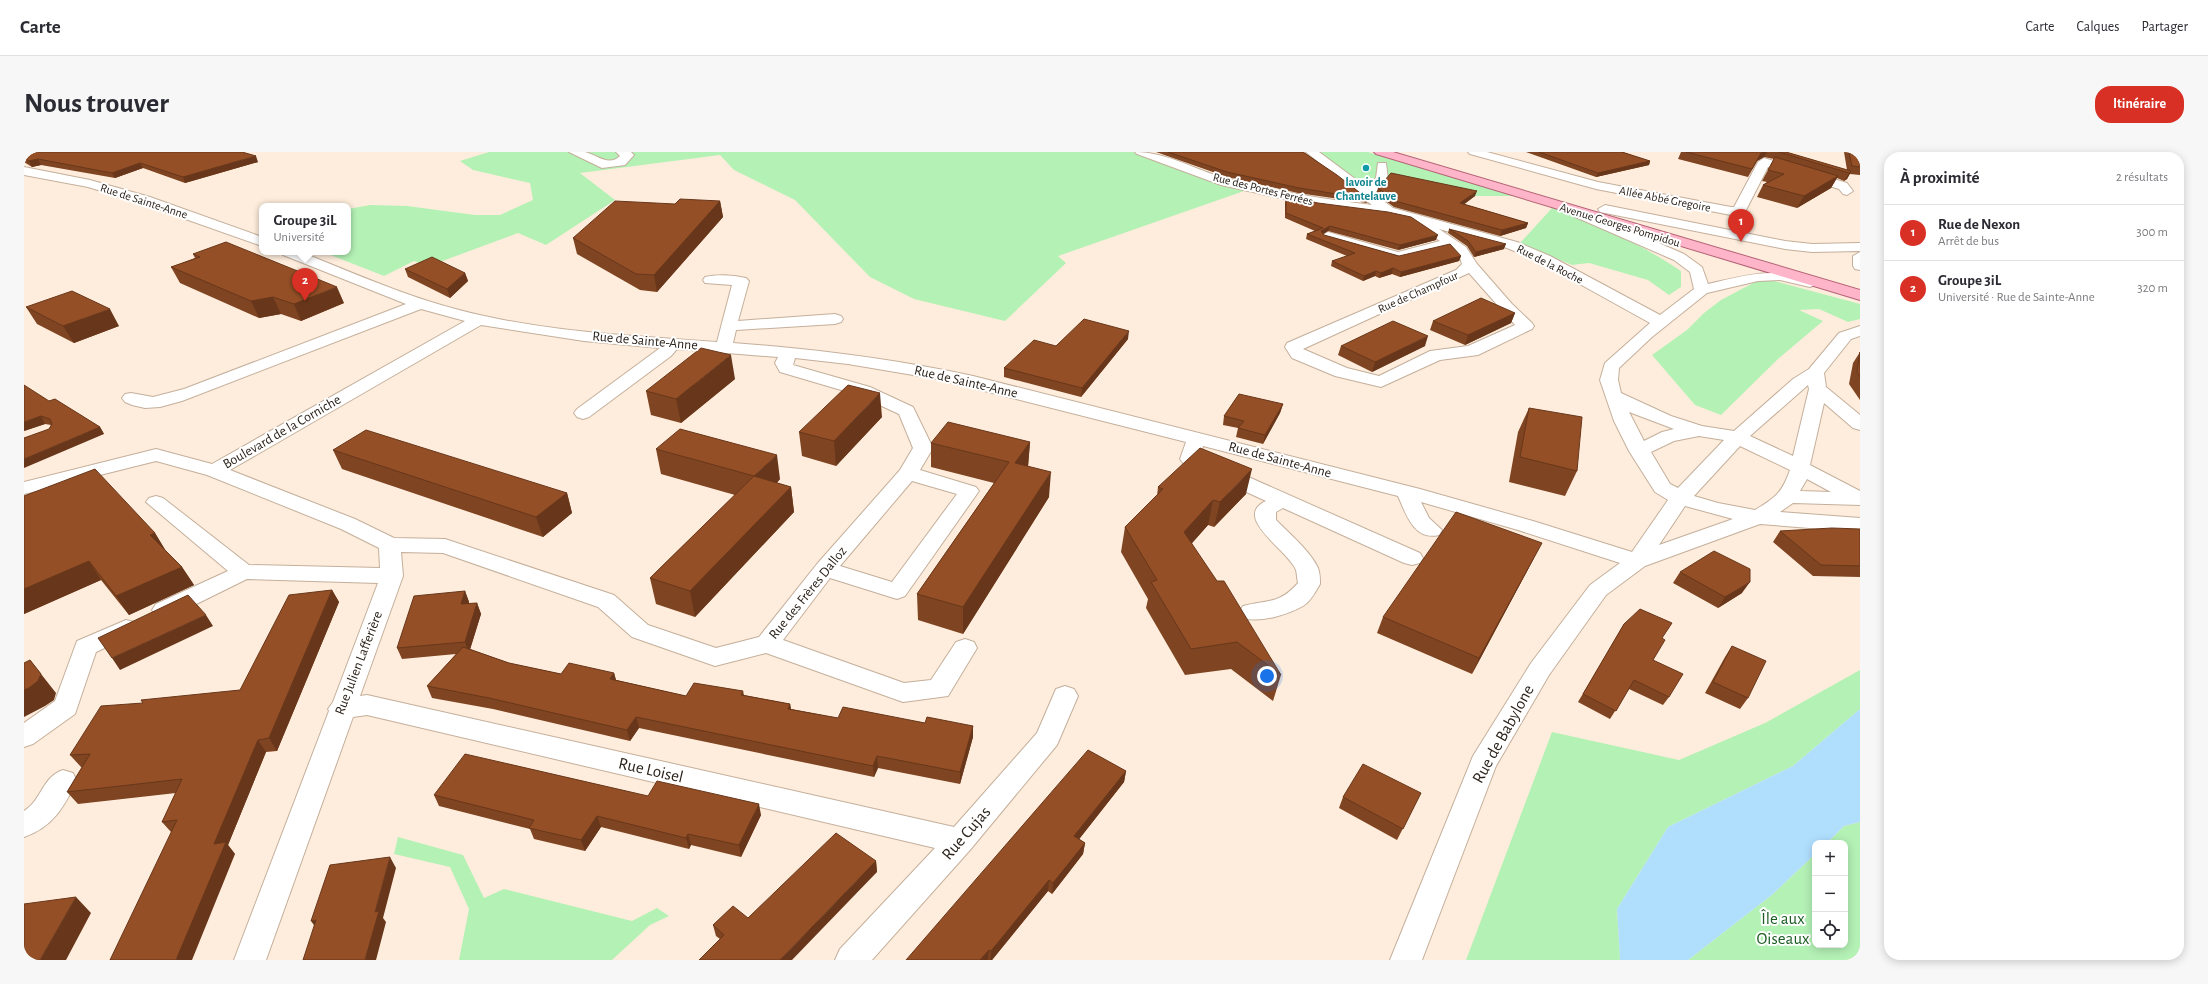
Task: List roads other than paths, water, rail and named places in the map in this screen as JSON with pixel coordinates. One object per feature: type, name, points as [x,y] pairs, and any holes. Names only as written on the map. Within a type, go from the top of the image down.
[{"type":"main road","name":"Avenue Georges Pompidou","points":[[1380,152],[1860,296]]},
{"type":"main road","name":"Avenue Georges Pompidou","points":[[1411,152],[1860,284]]},
{"type":"street","points":[[575,152],[602,164],[621,162],[628,155],[622,152]]},
{"type":"street","name":"Rue des Portes Ferrées","points":[[1141,152],[1221,181],[1317,202],[1388,211]]},
{"type":"street","points":[[1312,152],[1388,211]]},
{"type":"street","name":"Allée Abbé Gregoire","points":[[1474,152],[1610,188],[1731,211],[1738,211],[1764,162],[1843,186],[1847,191]]},
{"type":"street","points":[[1366,194],[1382,179],[1382,166]]},
{"type":"street","name":"Rue de Sainte-Anne","points":[[24,171],[90,184],[152,203],[259,241]]},
{"type":"street","points":[[1604,209],[1785,245],[1812,248],[1860,247]]},
{"type":"street","name":"Rue de la Roche","points":[[1388,211],[1412,216],[1512,245],[1545,259],[1660,322]]},
{"type":"street","points":[[1577,212],[1679,257],[1697,270],[1702,290]]},
{"type":"street","name":"Rue de Champfour","points":[[1412,216],[1419,225],[1451,243],[1468,256],[1470,265],[1506,307],[1526,326],[1472,351],[1436,355],[1381,382],[1341,372],[1298,354],[1293,347],[1461,274],[1470,265]]},
{"type":"street","points":[[1328,236],[1398,256],[1451,243]]},
{"type":"street","name":"Rue de Sainte-Anne","points":[[296,255],[420,304],[479,320],[572,335],[671,345],[724,347],[831,356],[905,368],[983,385],[1196,439],[1583,541],[1637,561]]},
{"type":"street","points":[[1860,256],[1860,266]]},
{"type":"street","points":[[1810,282],[1780,276],[1758,277],[1702,290],[1660,322],[1611,367],[1609,380],[1613,396],[1623,421],[1639,452],[1662,488],[1680,498],[1716,509],[1758,517],[1860,525]]},
{"type":"street","points":[[710,280],[741,281],[724,347]]},
{"type":"street","points":[[131,398],[139,402],[157,402],[190,393],[420,304]]},
{"type":"street","points":[[729,326],[835,319]]},
{"type":"street","name":"Boulevard de la Corniche","points":[[24,488],[156,454],[214,471],[479,320]]},
{"type":"street","points":[[1860,331],[1845,336],[1828,355],[1817,381],[1860,424]]},
{"type":"street","points":[[583,413],[665,352],[671,345]]},
{"type":"street","name":"Rue des Frères Dalloz","points":[[390,545],[445,546],[606,601],[640,631],[715,657],[767,644],[825,569],[908,474],[924,448],[907,411],[864,391],[802,374],[786,368],[784,363],[789,352]]},
{"type":"street","name":"Rue de Babylone","points":[[1406,960],[1483,764],[1540,669],[1598,590],[1637,561],[1758,517],[1784,501],[1795,484],[1800,468],[1817,381],[1799,383],[1738,437],[1680,498],[1637,561]]},
{"type":"street","points":[[1613,396],[1631,408],[1649,415],[1697,430],[1738,437],[1859,499]]},
{"type":"street","points":[[1639,452],[1669,436],[1697,430]]},
{"type":"street","points":[[1196,439],[1190,459],[1412,558]]},
{"type":"street","points":[[214,471],[348,524],[390,545]]},
{"type":"street","points":[[825,569],[897,591],[969,491],[908,474]]},
{"type":"street","points":[[1407,494],[1420,522],[1431,530]]},
{"type":"street","points":[[1786,497],[1859,499]]},
{"type":"street","points":[[1251,612],[1275,608],[1296,600],[1309,584],[1307,569],[1286,542],[1266,522],[1265,509],[1282,501]]},
{"type":"street","points":[[156,502],[244,572]]},
{"type":"street","name":"Rue Julien Lafferière","points":[[250,960],[341,709],[392,576],[390,545]]},
{"type":"street","points":[[24,737],[66,707],[86,646],[244,572],[392,576]]},
{"type":"street","points":[[767,644],[903,693],[939,689],[965,648]]},
{"type":"street","name":"Rue Cujas","points":[[851,960],[960,841],[1048,738],[1065,696]]},
{"type":"street","name":"Rue Loisel","points":[[341,709],[367,705],[960,841]]},
{"type":"street","points":[[24,825],[41,814],[63,781]]},
{"type":"water","points":[[1860,709],[1860,822],[1844,826],[1830,840],[1812,840],[1812,857],[1773,894],[1688,960],[1620,960],[1617,909],[1668,827],[1793,766]]},
{"type":"place","name":"lavoir de Chantelauve","points":[[1366,168]]},
{"type":"place","name":"Rue de Nexon","points":[[1741,242]]},
{"type":"place","name":"Groupe 3iL","points":[[305,301]]},
{"type":"park label","name":"Île aux Oiseaux","points":[[1783,928]]}]
